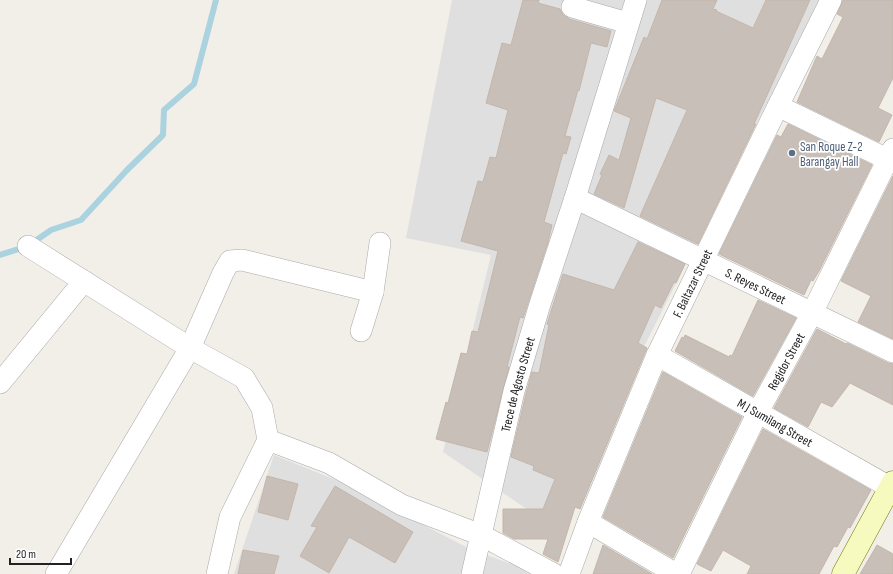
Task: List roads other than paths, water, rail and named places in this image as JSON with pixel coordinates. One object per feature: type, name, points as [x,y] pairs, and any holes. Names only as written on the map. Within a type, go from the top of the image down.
[{"type":"main road","points":[[843,574],[892,486]]},
{"type":"street","name":"Trece de Agosto Street","points":[[472,574],[514,391],[636,0]]},
{"type":"street","name":"F. Baltazar Street","points":[[569,574],[588,522],[657,355],[831,0]]},
{"type":"street","points":[[572,7],[628,23]]},
{"type":"street","points":[[778,106],[891,157]]},
{"type":"street","name":"Regidor Street","points":[[679,574],[758,412],[812,313],[891,157]]},
{"type":"street","name":"S. Reyes Street","points":[[575,198],[893,352]]},
{"type":"street","points":[[362,331],[373,292],[380,243]]},
{"type":"street","points":[[28,246],[190,348],[244,378],[262,408],[268,440],[230,517],[217,574]]},
{"type":"street","points":[[56,574],[190,348],[223,273],[230,261],[242,260],[373,292]]},
{"type":"street","points":[[0,383],[84,281]]},
{"type":"street","name":"M J Sumilang Street","points":[[657,355],[892,486]]},
{"type":"street","points":[[268,440],[329,463],[402,505],[481,535],[554,574]]},
{"type":"street","points":[[588,522],[676,574]]},
{"type":"waterway","points":[[0,255],[28,246],[51,230],[81,220],[127,170],[163,135],[164,110],[194,84],[216,0]]},
{"type":"place","name":"San Roque Z-2 Barangay Hall","points":[[792,153]]}]
